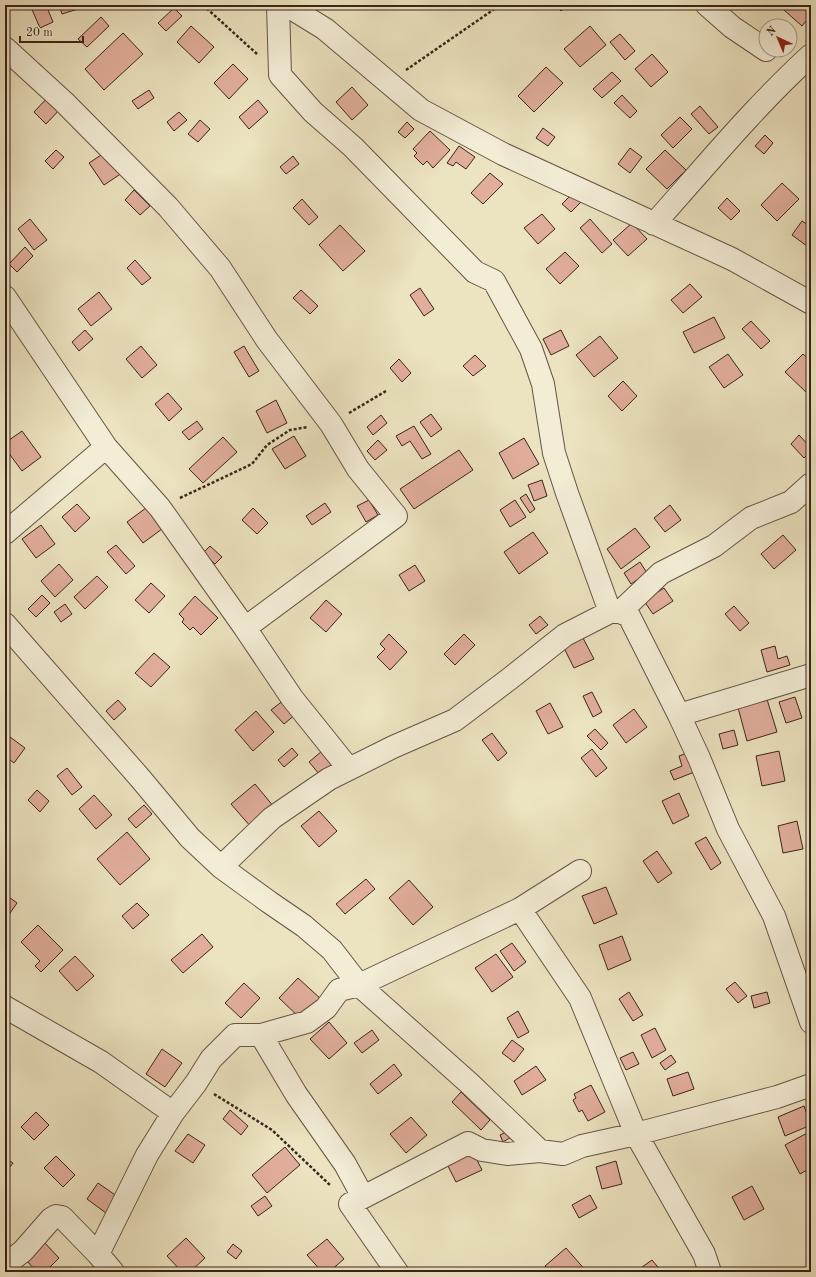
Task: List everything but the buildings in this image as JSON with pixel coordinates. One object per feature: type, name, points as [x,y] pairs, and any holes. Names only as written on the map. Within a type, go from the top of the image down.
[{"type":"street","points":[[278,5],[280,75],[313,112],[353,147],[475,272],[494,281],[531,349],[542,384],[554,452],[567,492],[615,612]]},
{"type":"street","points":[[286,5],[325,29],[421,110],[503,154],[732,259],[811,303]]},
{"type":"street","points":[[707,5],[732,26],[758,44]]},
{"type":"street","points":[[5,48],[64,102],[168,206],[220,268],[267,340],[331,424],[358,469],[396,516],[245,628]]},
{"type":"street","points":[[654,224],[738,130],[811,55]]},
{"type":"street","points":[[778,58],[795,70]]},
{"type":"street","points":[[5,297],[106,447],[160,508],[245,628],[292,698],[349,769]]},
{"type":"street","points":[[5,533],[106,447]]},
{"type":"street","points":[[221,867],[272,818],[329,779],[393,747],[455,720],[565,635],[615,612],[662,573],[714,546],[751,518],[791,502],[811,484]]},
{"type":"street","points":[[615,612],[629,616],[679,715],[699,758],[728,829],[774,916],[811,1022]]},
{"type":"street","points":[[5,624],[140,778],[190,838],[221,867],[268,902],[304,926],[332,950],[360,985],[469,1083],[540,1151]]},
{"type":"street","points":[[679,715],[811,675]]},
{"type":"street","points":[[98,1254],[147,1155],[173,1113],[196,1083],[211,1059],[235,1035],[261,1034],[307,1022],[326,1008],[339,990],[360,985],[520,910],[580,871]]},
{"type":"street","points":[[520,910],[580,998],[636,1134],[704,1254],[710,1272]]},
{"type":"street","points":[[5,1007],[101,1062],[173,1113]]},
{"type":"street","points":[[261,1034],[296,1094],[345,1164],[357,1200],[397,1272]]},
{"type":"street","points":[[357,1200],[468,1143],[482,1150],[507,1154],[540,1151],[563,1154],[582,1146],[636,1134],[777,1097],[811,1085]]},
{"type":"street","points":[[5,1265],[23,1251],[51,1219],[56,1216],[62,1217],[98,1254],[113,1272]]},
{"type":"path","points":[[202,5],[280,75]]},
{"type":"path","points":[[388,83],[481,18],[497,5]]},
{"type":"path","points":[[160,508],[252,464],[267,445],[290,430],[331,424],[386,392]]},
{"type":"path","points":[[196,1083],[272,1130],[357,1200]]}]
